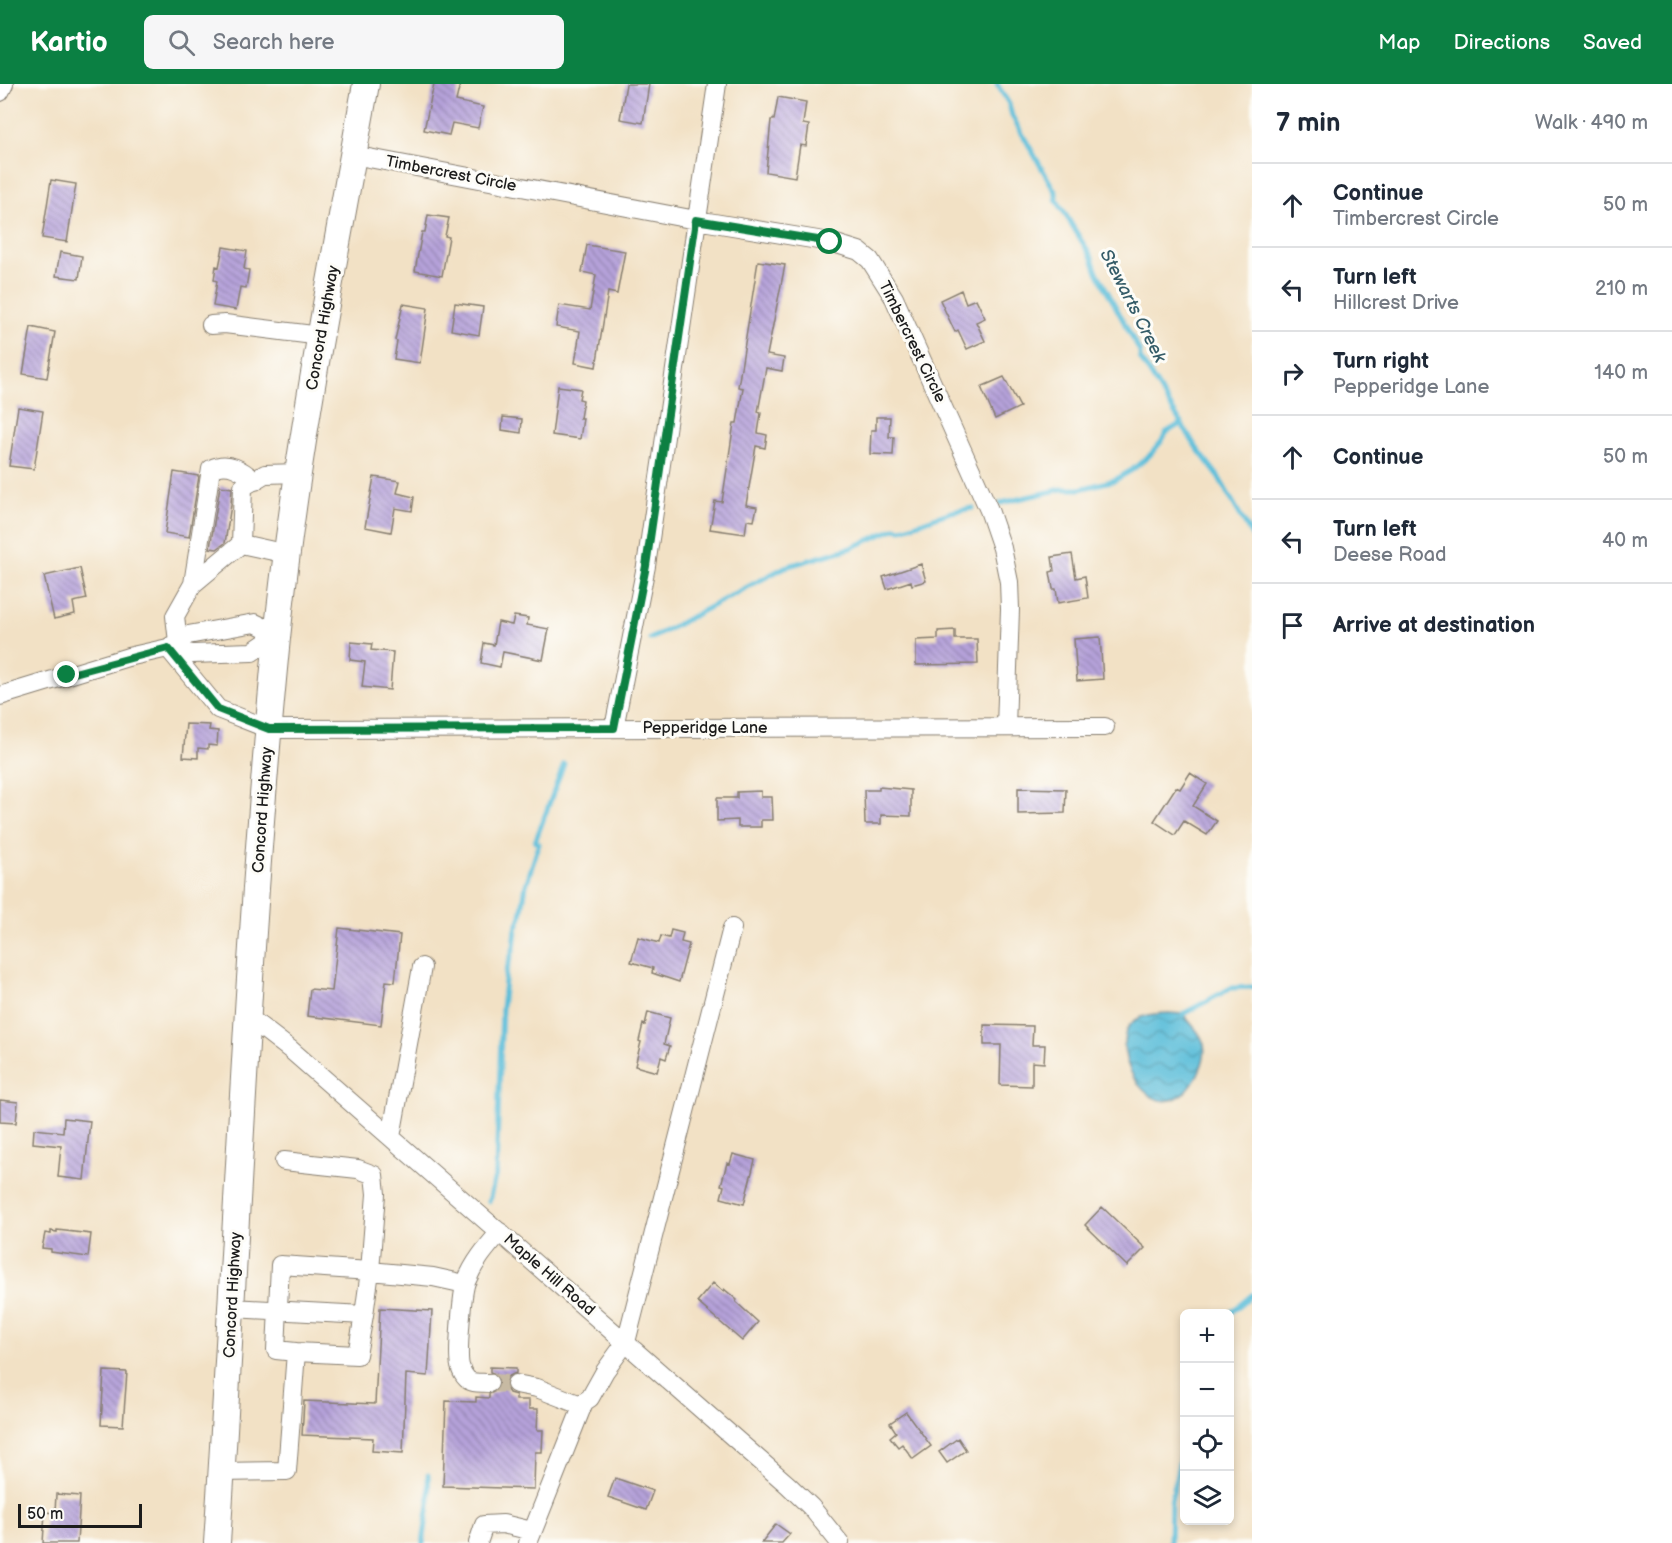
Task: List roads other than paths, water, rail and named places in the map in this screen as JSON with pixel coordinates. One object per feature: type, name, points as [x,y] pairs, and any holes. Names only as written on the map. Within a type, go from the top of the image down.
[{"type":"highway","name":"Concord Highway","points":[[217,1543],[248,1017],[278,634],[299,473],[366,84]]},
{"type":"street","points":[[0,92],[4,84]]},
{"type":"street","points":[[614,728],[646,566],[717,84]]},
{"type":"street","name":"Timbercrest Circle","points":[[354,155],[696,220],[830,242],[859,251],[870,260],[894,298],[989,510],[1002,548],[1009,582],[1011,609],[1006,728]]},
{"type":"street","points":[[211,325],[225,324],[321,336]]},
{"type":"street","points":[[194,584],[211,469],[218,466],[240,469],[255,481]]},
{"type":"street","points":[[269,729],[218,709],[173,645],[175,616],[194,584],[241,544],[243,487],[266,474],[299,473]]},
{"type":"street","points":[[241,544],[287,554]]},
{"type":"street","points":[[0,696],[173,645],[189,635],[255,623],[278,634],[252,652],[192,654],[173,645]]},
{"type":"street","name":"Pepperidge Lane","points":[[269,729],[1105,727]]},
{"type":"street","points":[[516,1384],[537,1388],[578,1404],[585,1402],[590,1398],[605,1371],[626,1342],[732,928]]},
{"type":"street","points":[[391,1137],[422,967]]},
{"type":"street","name":"Maple Hill Road","points":[[248,1017],[291,1050],[789,1485],[811,1507],[840,1543]]},
{"type":"street","points":[[284,1161],[358,1169],[374,1175],[376,1194],[370,1271],[357,1355],[276,1350],[280,1265],[370,1271],[433,1277],[465,1284]]},
{"type":"street","points":[[489,1383],[473,1382],[467,1379],[460,1365],[465,1284],[480,1253],[500,1232]]},
{"type":"street","points":[[232,1308],[364,1316]]},
{"type":"street","points":[[222,1472],[287,1471],[296,1352]]},
{"type":"street","points":[[478,1543],[484,1525],[503,1524],[530,1537],[585,1402]]},
{"type":"water","points":[[1168,1013],[1183,1014],[1200,1035],[1205,1055],[1198,1074],[1183,1094],[1167,1101],[1152,1097],[1139,1085],[1130,1069],[1125,1051],[1125,1034],[1137,1019]]},
{"type":"waterway","name":"Stewarts Creek","points":[[997,84],[1009,104],[1012,116],[1056,193],[1056,199],[1092,258],[1096,270],[1140,352],[1140,358],[1196,447],[1218,476],[1252,536]]},
{"type":"waterway","points":[[1001,503],[1062,489],[1080,489],[1115,480],[1150,455],[1167,432],[1182,423]]},
{"type":"waterway","points":[[650,639],[785,567],[851,548],[896,528],[902,529],[951,512],[973,508]]},
{"type":"waterway","points":[[489,1201],[496,1173],[502,1008],[506,972],[514,947],[526,885],[539,844],[535,842],[564,764]]},
{"type":"waterway","points":[[1183,1014],[1231,988],[1252,987]]},
{"type":"waterway","points":[[1234,1310],[1252,1295]]},
{"type":"waterway","points":[[1170,1543],[1171,1502],[1180,1458]]},
{"type":"waterway","points":[[423,1543],[429,1504],[428,1475]]},
{"type":"tunnel","points":[[489,1383],[516,1384]]}]
